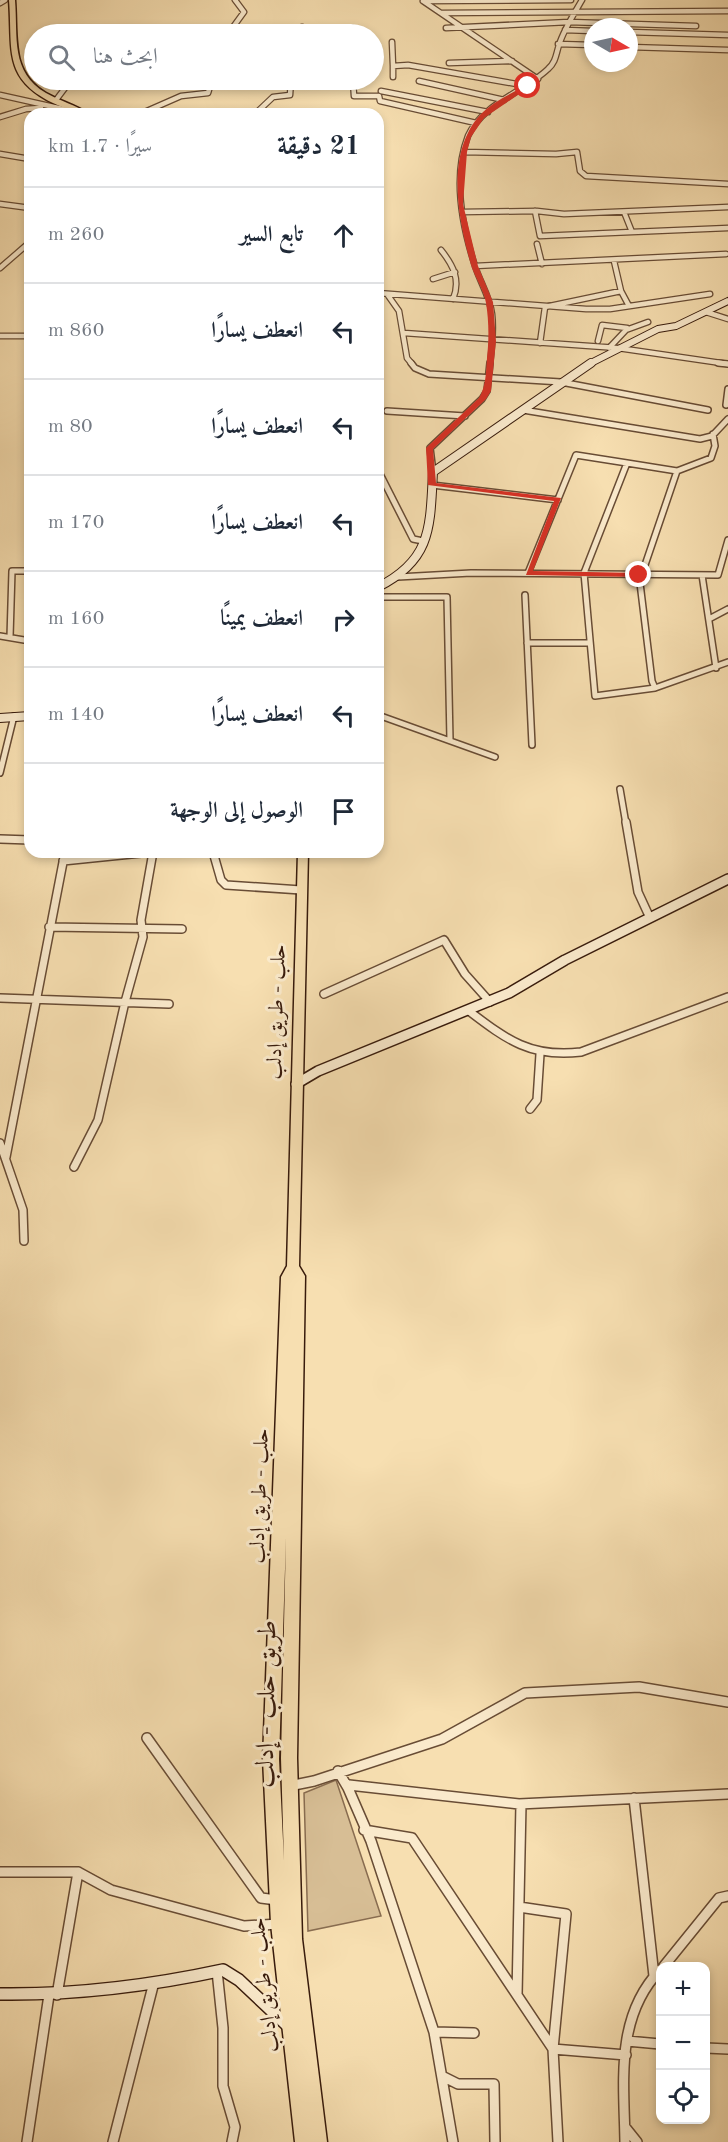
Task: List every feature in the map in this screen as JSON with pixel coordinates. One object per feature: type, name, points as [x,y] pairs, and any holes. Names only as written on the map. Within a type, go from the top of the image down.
[{"type":"highway","points":[[12,0],[19,70],[24,77]]},
{"type":"highway","points":[[40,90],[66,108]]},
{"type":"highway","name":"حلب - طريق إدلب","points":[[303,858],[293,1266],[288,1277],[271,1759],[279,1924],[304,2142]]},
{"type":"highway","name":"طريق حلب - إدلب","points":[[293,1266],[298,1276],[290,1726],[294,1949],[318,2142]]},
{"type":"highway","points":[[282,1447],[286,1443],[290,1445],[290,1480],[295,1497]]},
{"type":"highway","points":[[275,1644],[279,1672],[278,1726],[284,1730],[290,1726]]},
{"type":"street","points":[[0,3],[5,0]]},
{"type":"street","points":[[235,0],[244,10],[235,24]]},
{"type":"street","points":[[422,1],[571,0]]},
{"type":"street","points":[[384,584],[398,577],[413,564],[427,533],[433,472],[430,448],[482,399],[487,391],[493,339],[489,302],[475,266],[460,204],[464,152],[468,137],[476,123],[488,112],[538,79],[555,60],[558,44],[582,0]]},
{"type":"street","points":[[422,1],[538,79]]},
{"type":"street","points":[[441,14],[728,11]]},
{"type":"street","points":[[446,28],[570,22],[696,26]]},
{"type":"street","points":[[565,30],[584,31]]},
{"type":"street","points":[[638,32],[728,35]]},
{"type":"street","points":[[392,42],[393,77]]},
{"type":"street","points":[[558,44],[584,45]]},
{"type":"street","points":[[638,46],[728,50]]},
{"type":"street","points":[[449,63],[512,61]]},
{"type":"street","points":[[393,66],[408,66],[528,86]]},
{"type":"street","points":[[419,81],[504,100]]},
{"type":"street","points":[[56,100],[64,90]]},
{"type":"street","points":[[154,108],[181,96],[208,93],[209,90]]},
{"type":"street","points":[[261,108],[273,97],[290,95],[290,90]]},
{"type":"street","points":[[354,90],[354,96],[379,96],[380,101],[476,123]]},
{"type":"street","points":[[381,91],[488,112]]},
{"type":"street","points":[[0,95],[66,108]]},
{"type":"street","points":[[25,108],[39,104]]},
{"type":"street","points":[[0,115],[24,108]]},
{"type":"street","points":[[0,115],[24,109]]},
{"type":"street","points":[[464,152],[556,154],[578,152],[580,171],[586,176],[728,184]]},
{"type":"street","points":[[0,154],[24,158]]},
{"type":"street","points":[[0,204],[24,207]]},
{"type":"street","points":[[462,212],[535,211],[564,214],[728,207]]},
{"type":"street","points":[[535,211],[540,236],[728,228]]},
{"type":"street","points":[[624,212],[632,232]]},
{"type":"street","points":[[537,244],[542,264]]},
{"type":"street","points":[[0,268],[24,247]]},
{"type":"street","points":[[441,250],[458,278],[458,290],[453,299]]},
{"type":"street","points":[[475,266],[726,254]]},
{"type":"street","points":[[614,261],[621,291],[629,306]]},
{"type":"street","points":[[433,279],[455,272]]},
{"type":"street","points":[[545,307],[621,291]]},
{"type":"street","points":[[384,294],[586,309],[629,306],[710,294]]},
{"type":"street","points":[[387,294],[399,311],[407,358],[415,368],[429,374],[561,382],[708,410]]},
{"type":"street","points":[[433,472],[599,357],[658,329],[676,326],[728,302]]},
{"type":"street","points":[[540,343],[545,307]]},
{"type":"street","points":[[706,312],[728,319]]},
{"type":"street","points":[[609,348],[616,336],[634,324],[648,322]]},
{"type":"street","points":[[598,342],[602,325],[625,330],[635,340]]},
{"type":"street","points":[[404,333],[618,348],[728,364]]},
{"type":"street","points":[[0,336],[24,336]]},
{"type":"street","points":[[726,405],[728,389]]},
{"type":"street","points":[[523,410],[700,439],[713,434],[728,419]]},
{"type":"street","points":[[387,411],[465,416]]},
{"type":"street","points":[[528,573],[576,455],[677,471],[711,459],[715,446],[713,434]]},
{"type":"street","points":[[627,463],[584,573],[595,696],[655,688],[728,662]]},
{"type":"street","points":[[655,688],[652,681],[639,575],[649,555],[677,471]]},
{"type":"street","points":[[384,482],[413,539],[423,541]]},
{"type":"street","points":[[432,485],[558,500]]},
{"type":"street","points":[[398,577],[528,573],[718,575],[728,540]]},
{"type":"street","points":[[10,637],[12,571],[24,571]]},
{"type":"street","points":[[702,575],[716,668]]},
{"type":"street","points":[[525,595],[532,745]]},
{"type":"street","points":[[384,597],[447,597],[450,740]]},
{"type":"street","points":[[709,619],[728,609]]},
{"type":"street","points":[[0,636],[24,640]]},
{"type":"street","points":[[527,643],[590,643]]},
{"type":"street","points":[[0,773],[14,716]]},
{"type":"street","points":[[0,718],[24,716]]},
{"type":"street","points":[[384,717],[495,757]]},
{"type":"street","points":[[620,789],[638,892],[650,918]]},
{"type":"street","points":[[0,839],[24,840]]},
{"type":"street","points":[[6,1156],[63,858]]},
{"type":"street","points":[[63,861],[93,858]]},
{"type":"street","points":[[75,1167],[99,1120],[125,1002],[143,937],[141,920],[151,858]]},
{"type":"street","points":[[215,858],[221,880],[226,885],[301,890]]},
{"type":"street","points":[[296,1084],[318,1071],[490,1002],[565,960],[728,879]]},
{"type":"street","points":[[49,927],[182,930]]},
{"type":"street","points":[[324,994],[444,940],[465,974],[490,1002]]},
{"type":"street","points":[[469,1011],[497,1032],[531,1052],[562,1056],[581,1052],[728,997]]},
{"type":"street","points":[[0,998],[169,1004]]},
{"type":"street","points":[[530,1109],[537,1100],[540,1054]]},
{"type":"street","points":[[0,1143],[23,1210],[24,1241]]},
{"type":"street","points":[[290,1786],[314,1781],[338,1771],[442,1739],[525,1693],[639,1687],[728,1702]]},
{"type":"street","points":[[147,1738],[180,1790],[218,1836],[261,1898],[277,1900]]},
{"type":"street","points":[[338,1771],[349,1785],[370,1841],[434,2032],[453,2142]]},
{"type":"street","points":[[349,1785],[521,1804],[728,1794]]},
{"type":"street","points":[[634,1798],[656,1965]]},
{"type":"street","points":[[517,1995],[521,1804]]},
{"type":"street","points":[[364,1830],[412,1838],[554,2049]]},
{"type":"street","points":[[0,1872],[78,1872],[111,1890],[244,1926],[279,1924]]},
{"type":"street","points":[[27,2142],[78,1872]]},
{"type":"street","points":[[667,1962],[719,1898],[728,1896]]},
{"type":"street","points":[[519,1907],[566,1914],[554,2049],[558,2142]]},
{"type":"street","points":[[0,1994],[53,1995],[153,1986],[224,1970],[239,1980],[290,2028]]},
{"type":"street","points":[[217,1971],[223,2028],[223,2086],[235,2127],[232,2142]]},
{"type":"street","points":[[625,2142],[626,2055],[630,2019],[638,1996],[656,1974]]},
{"type":"street","points":[[113,2142],[153,1986]]},
{"type":"street","points":[[434,2032],[474,2033]]},
{"type":"street","points":[[627,2041],[656,2044]]},
{"type":"street","points":[[710,2048],[728,2049]]},
{"type":"street","points":[[554,2049],[626,2055]]},
{"type":"street","points":[[442,2076],[458,2084],[494,2084],[495,2142]]},
{"type":"street","points":[[625,2127],[637,2142]]},
{"type":"shaded area","points":[[336,1780],[381,1916],[308,1931],[304,1793]]},
{"type":"route","points":[[528,86],[492,108],[482,117],[468,137],[464,152],[460,204],[477,273],[492,314],[493,341],[487,391],[482,399],[430,448],[432,485],[558,500],[528,573],[639,575]]}]
